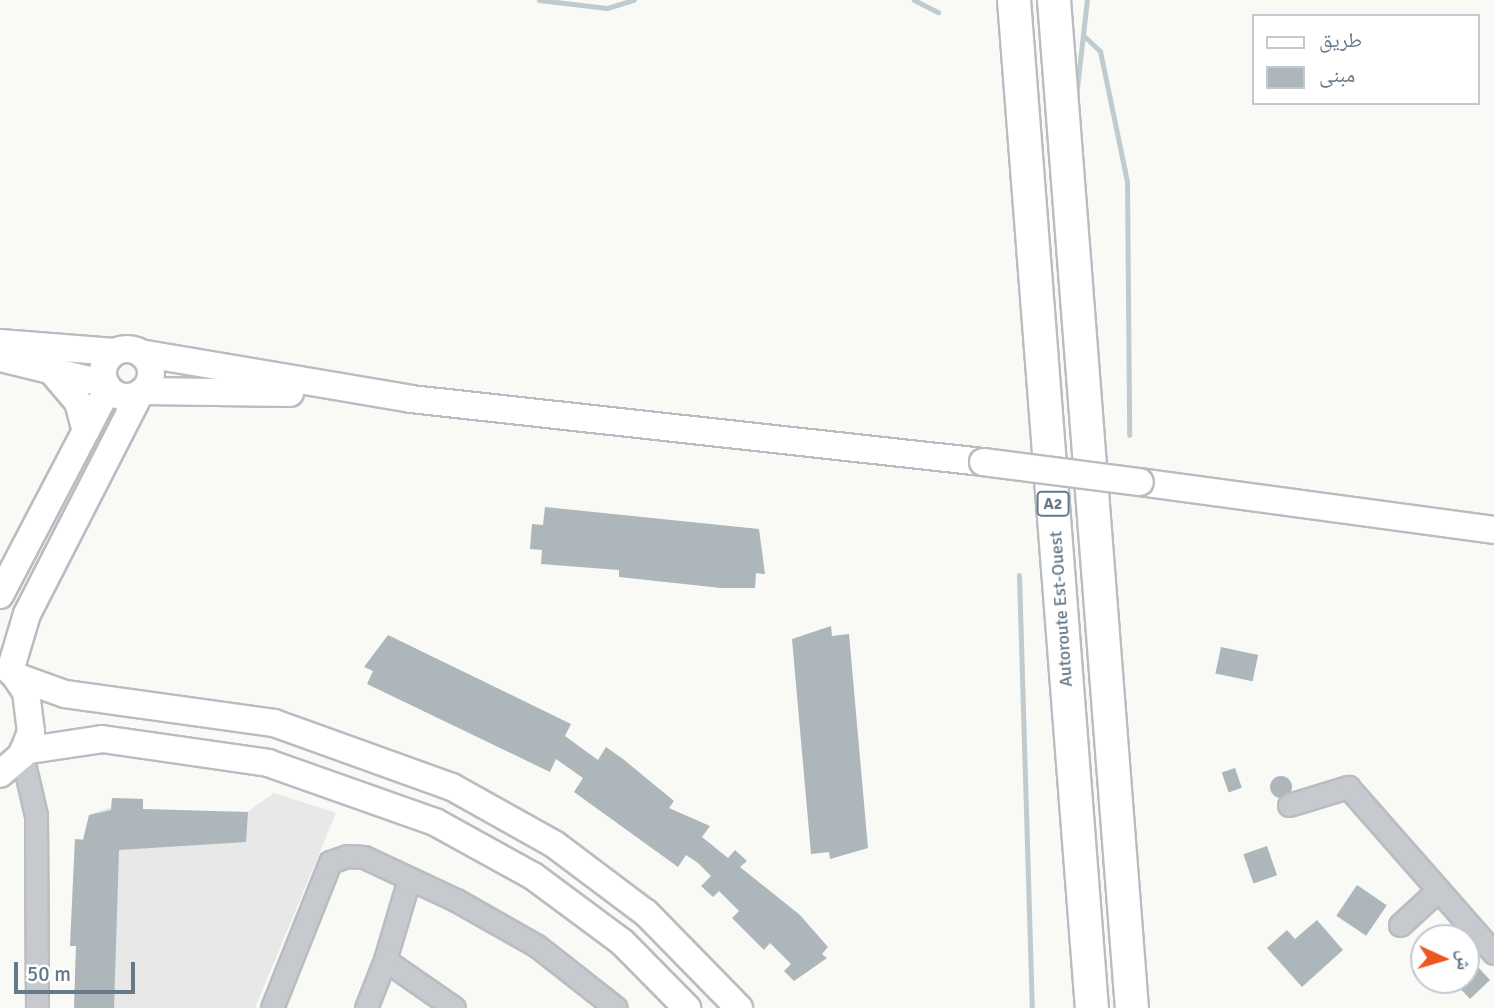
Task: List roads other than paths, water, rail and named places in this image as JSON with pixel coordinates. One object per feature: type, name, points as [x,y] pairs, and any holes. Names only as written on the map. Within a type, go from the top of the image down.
[{"type":"highway","name":"Autoroute Est-Ouest","points":[[1014,0],[1093,1008]]},
{"type":"highway","name":"A2","points":[[1054,0],[1132,1008]]},
{"type":"main road","points":[[0,343],[127,353],[411,399],[666,430],[983,462],[1494,530]]},
{"type":"main road","points":[[0,595],[107,386],[103,370],[127,353]]},
{"type":"main road","points":[[23,753],[32,712],[8,670],[27,614],[151,371],[127,353]]},
{"type":"main road","points":[[0,358],[49,368],[107,386],[123,397],[142,392],[201,388],[411,399]]},
{"type":"main road","points":[[49,368],[78,402],[86,431]]},
{"type":"main road","points":[[122,426],[151,406],[201,388]]},
{"type":"main road","points":[[8,670],[65,694],[274,723],[452,788],[554,844],[646,913],[739,1008]]},
{"type":"main road","points":[[0,774],[23,753],[102,739],[268,763],[435,822],[567,901],[622,942],[687,1008]]},
{"type":"street","points":[[23,753],[36,815],[37,1008]]},
{"type":"street","points":[[1289,805],[1348,787],[1494,953]]},
{"type":"street","points":[[272,1008],[330,862],[364,856],[537,946],[616,1008]]},
{"type":"street","points":[[366,1008],[409,879]]},
{"type":"street","points":[[1400,925],[1438,890]]},
{"type":"street","points":[[384,960],[454,1008]]},
{"type":"waterway","points":[[539,0],[607,8],[634,0]]},
{"type":"waterway","points":[[914,0],[938,12]]},
{"type":"waterway","points":[[1076,96],[1087,0]]},
{"type":"waterway","points":[[1085,37],[1100,51],[1127,181],[1129,435]]},
{"type":"waterway","points":[[1019,575],[1032,1008]]}]
